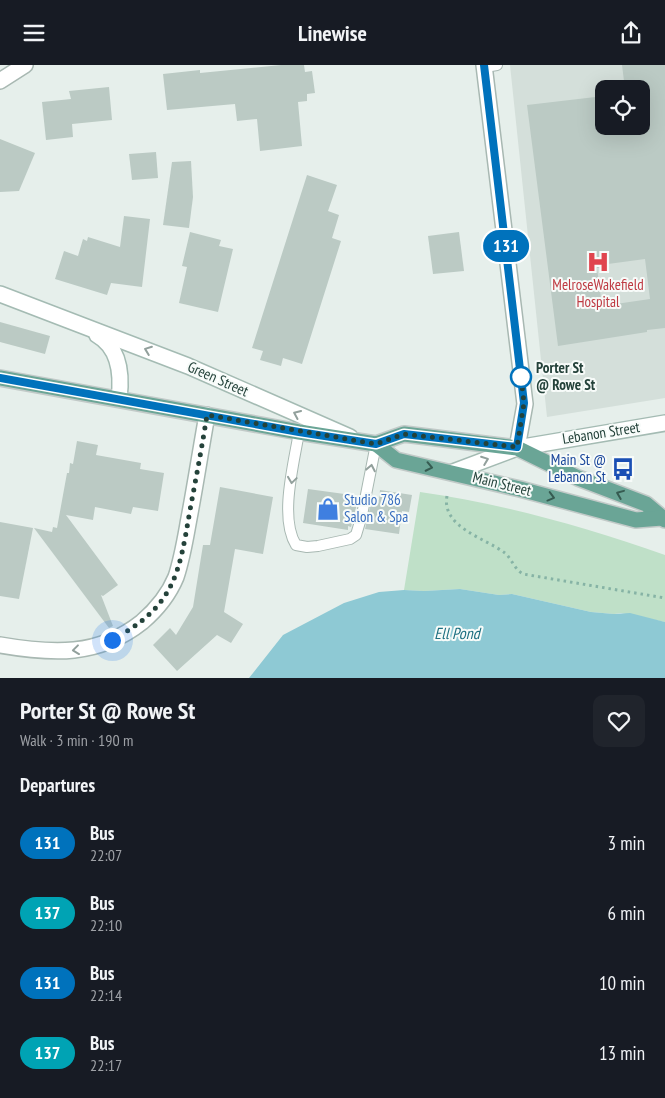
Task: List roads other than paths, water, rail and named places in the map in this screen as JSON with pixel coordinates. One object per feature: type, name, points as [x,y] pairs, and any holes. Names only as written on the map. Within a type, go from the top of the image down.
[{"type":"main road","name":"Main Street","points":[[0,378],[376,444],[404,434],[517,447],[578,478],[646,504],[663,519]]},
{"type":"main road","name":"Main Street","points":[[376,444],[396,460],[550,496],[636,520],[663,519]]},
{"type":"street","points":[[0,81],[25,65]]},
{"type":"street","points":[[489,66],[524,403],[517,447]]},
{"type":"street","name":"Green Street","points":[[0,294],[188,366],[358,441]]},
{"type":"street","name":"Green Street","points":[[76,323],[103,339],[114,351],[120,371],[119,399]]},
{"type":"street","points":[[0,645],[63,651],[88,649],[126,633],[159,605],[176,578],[182,557],[207,415]]},
{"type":"street","name":"Lebanon Street","points":[[452,472],[517,447],[665,423]]},
{"type":"lane","points":[[299,432],[289,495],[288,523],[290,536],[296,545],[307,547],[350,539],[356,535],[362,515],[376,444]]},
{"type":"water","name":"Ell Pond","points":[[460,589],[499,595],[512,594],[591,612],[630,613],[665,622],[665,678],[249,678],[283,635],[344,603],[379,592]]},
{"type":"place","name":"MelroseWakefield Hospital","points":[[598,262]]},
{"type":"place","name":"Porter St @ Rowe St","points":[[521,377]]},
{"type":"place","name":"Main St @ Lebanon St","points":[[623,469]]},
{"type":"place","name":"Studio 786 Salon & Spa","points":[[328,509]]}]
